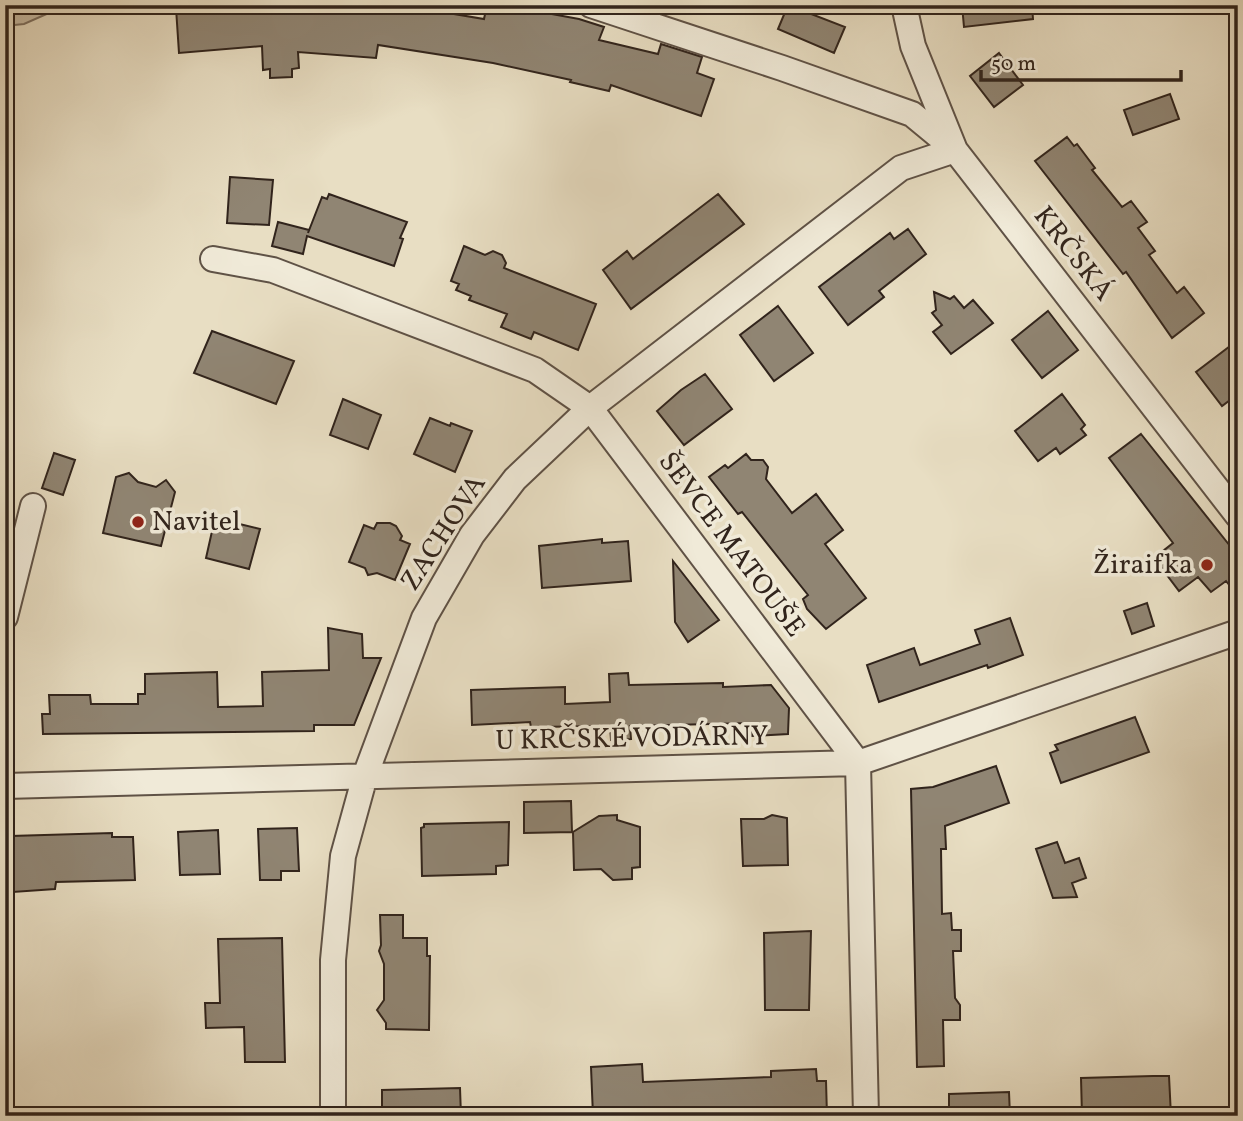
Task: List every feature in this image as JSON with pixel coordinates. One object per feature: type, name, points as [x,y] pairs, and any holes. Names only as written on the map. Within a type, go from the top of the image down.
[{"type":"street","points":[[592,5],[912,114],[955,150]]},
{"type":"street","name":"KRČSKÁ","points":[[904,5],[913,46],[955,150],[1238,516]]},
{"type":"street","name":"ZACHOVA","points":[[333,1116],[333,960],[343,856],[365,776],[424,618],[471,535],[515,479],[590,408],[901,168],[955,150]]},
{"type":"street","name":"ŠEVCE MATOUŠE","points":[[214,259],[273,270],[535,370],[590,408],[858,763]]},
{"type":"street","points":[[5,617],[33,506]]},
{"type":"street","name":"U KRČSKÉ VODÁRNY","points":[[5,786],[858,763],[1238,632]]},
{"type":"street","points":[[858,763],[866,1116]]},
{"type":"shaded area","points":[[5,5],[67,5],[24,24],[5,26]]},
{"type":"building","points":[[210,5],[346,5],[423,12],[424,9],[484,19],[487,5],[502,5],[579,19],[604,27],[599,40],[658,54],[661,44],[702,57],[697,73],[714,79],[701,116],[611,85],[609,91],[493,63],[378,45],[376,58],[298,52],[299,68],[292,69],[292,77],[270,78],[270,69],[263,70],[262,46],[179,53],[176,8]]},
{"type":"building","points":[[788,5],[845,27],[834,53],[778,29]]},
{"type":"building","points":[[962,5],[1032,5],[1033,19],[964,27]]},
{"type":"building","points":[[999,53],[1023,85],[994,107],[970,76]]},
{"type":"building","points":[[1170,94],[1179,119],[1133,135],[1124,110]]},
{"type":"building","points":[[1067,137],[1074,146],[1077,144],[1095,168],[1092,170],[1122,207],[1131,201],[1147,222],[1138,228],[1155,251],[1149,255],[1177,293],[1184,287],[1204,313],[1172,338],[1126,272],[1123,274],[1035,161]]},
{"type":"building","points":[[230,177],[273,180],[269,225],[227,223]]},
{"type":"building","points":[[329,194],[407,222],[400,238],[403,239],[394,266],[307,236],[303,254],[272,246],[278,222],[309,230],[308,233],[322,197],[327,199]]},
{"type":"building","points":[[718,194],[744,224],[631,309],[603,270],[627,251],[633,259]]},
{"type":"building","points":[[908,229],[926,254],[879,291],[884,297],[848,325],[819,287],[890,233],[894,239]]},
{"type":"building","points":[[464,246],[485,255],[493,251],[502,255],[506,263],[504,268],[596,304],[578,350],[534,332],[531,339],[501,327],[507,314],[469,300],[471,296],[456,290],[459,284],[451,281]]},
{"type":"building","points":[[934,292],[950,299],[954,296],[964,308],[973,300],[993,323],[951,354],[933,332],[942,325],[932,313],[936,310]]},
{"type":"building","points":[[778,306],[813,353],[774,381],[740,335]]},
{"type":"building","points":[[1048,311],[1078,350],[1042,378],[1012,340]]},
{"type":"building","points":[[212,331],[294,361],[276,404],[194,373]]},
{"type":"building","points":[[1238,340],[1238,394],[1222,406],[1196,372]]},
{"type":"building","points":[[705,374],[732,409],[684,445],[657,411]]},
{"type":"building","points":[[1062,394],[1085,425],[1081,429],[1086,435],[1060,454],[1056,448],[1038,461],[1015,431]]},
{"type":"building","points":[[343,399],[381,415],[368,449],[330,435]]},
{"type":"building","points":[[430,418],[472,431],[455,472],[414,454]]},
{"type":"building","points":[[1141,434],[1238,556],[1238,596],[1226,581],[1211,592],[1198,577],[1179,591],[1154,558],[1173,543],[1109,458]]},
{"type":"building","points":[[54,453],[75,460],[63,495],[42,488]]},
{"type":"building","points":[[746,454],[751,460],[763,460],[768,467],[766,479],[792,513],[816,494],[843,530],[825,544],[866,598],[826,629],[807,609],[803,599],[808,595],[742,512],[738,514],[709,477],[725,465],[728,468]]},
{"type":"building","points":[[129,473],[138,482],[156,487],[166,480],[175,492],[161,546],[103,533],[116,477]]},
{"type":"building","points":[[215,518],[260,529],[249,569],[206,558]]},
{"type":"building","points":[[377,523],[396,526],[402,536],[400,540],[410,544],[395,580],[377,573],[368,575],[365,568],[349,562],[364,525],[374,529]]},
{"type":"building","points":[[602,539],[602,543],[628,541],[631,581],[542,588],[539,546]]},
{"type":"building","points":[[673,561],[719,620],[688,642],[675,622]]},
{"type":"building","points":[[1147,603],[1154,626],[1132,634],[1124,611]]},
{"type":"building","points":[[1010,618],[1023,655],[879,702],[867,665],[914,648],[920,665],[980,644],[975,630]]},
{"type":"building","points":[[328,628],[362,634],[363,658],[381,658],[354,725],[314,725],[314,731],[43,734],[42,714],[50,714],[49,695],[90,695],[91,704],[138,704],[138,694],[145,694],[145,674],[217,672],[218,707],[263,706],[262,672],[329,670]]},
{"type":"building","points":[[628,673],[629,685],[771,685],[789,708],[788,734],[752,736],[751,723],[630,726],[631,739],[611,740],[610,726],[531,727],[530,722],[472,725],[471,690],[565,687],[565,704],[610,702],[609,674]]},
{"type":"building","points":[[1135,717],[1149,752],[1061,783],[1050,753],[1058,750],[1055,745]]},
{"type":"building","points":[[996,766],[1009,803],[945,826],[946,849],[941,849],[942,914],[951,913],[952,930],[961,930],[961,951],[953,951],[955,998],[960,1005],[960,1020],[943,1020],[944,1066],[917,1067],[911,789],[933,787]]},
{"type":"building","points":[[571,801],[572,832],[524,833],[524,802]]},
{"type":"building","points":[[617,815],[617,820],[640,827],[640,867],[632,868],[632,879],[613,880],[601,869],[574,870],[573,832],[599,816]]},
{"type":"building","points":[[772,815],[787,818],[788,865],[743,866],[741,819],[764,819]]},
{"type":"building","points":[[509,822],[508,865],[496,866],[496,874],[422,876],[421,828],[424,824]]},
{"type":"building","points":[[297,828],[299,871],[281,871],[281,880],[260,880],[258,829]]},
{"type":"building","points":[[218,830],[220,874],[180,875],[178,832]]},
{"type":"building","points":[[112,833],[112,837],[133,837],[135,880],[56,882],[55,889],[13,892],[11,836]]},
{"type":"building","points":[[1057,842],[1065,863],[1079,858],[1086,878],[1072,883],[1077,897],[1053,898],[1036,849]]},
{"type":"building","points":[[380,915],[403,915],[403,938],[427,938],[427,956],[430,956],[429,1030],[386,1029],[386,1023],[377,1010],[384,1000],[384,964],[379,951]]},
{"type":"building","points":[[811,931],[809,1010],[765,1010],[764,933]]},
{"type":"building","points":[[282,938],[285,1062],[245,1062],[244,1027],[206,1028],[205,1003],[220,1003],[218,939]]},
{"type":"building","points":[[642,1064],[643,1082],[771,1077],[771,1071],[816,1069],[817,1081],[826,1081],[827,1116],[593,1116],[591,1067]]},
{"type":"building","points":[[1169,1076],[1171,1116],[1082,1116],[1081,1078]]},
{"type":"building","points":[[460,1088],[461,1116],[382,1116],[382,1090]]},
{"type":"building","points":[[1009,1092],[1010,1116],[949,1116],[949,1094]]},
{"type":"place","name":"Navitel","points":[[138,522]]},
{"type":"place","name":"Žiraifka","points":[[1207,565]]}]
